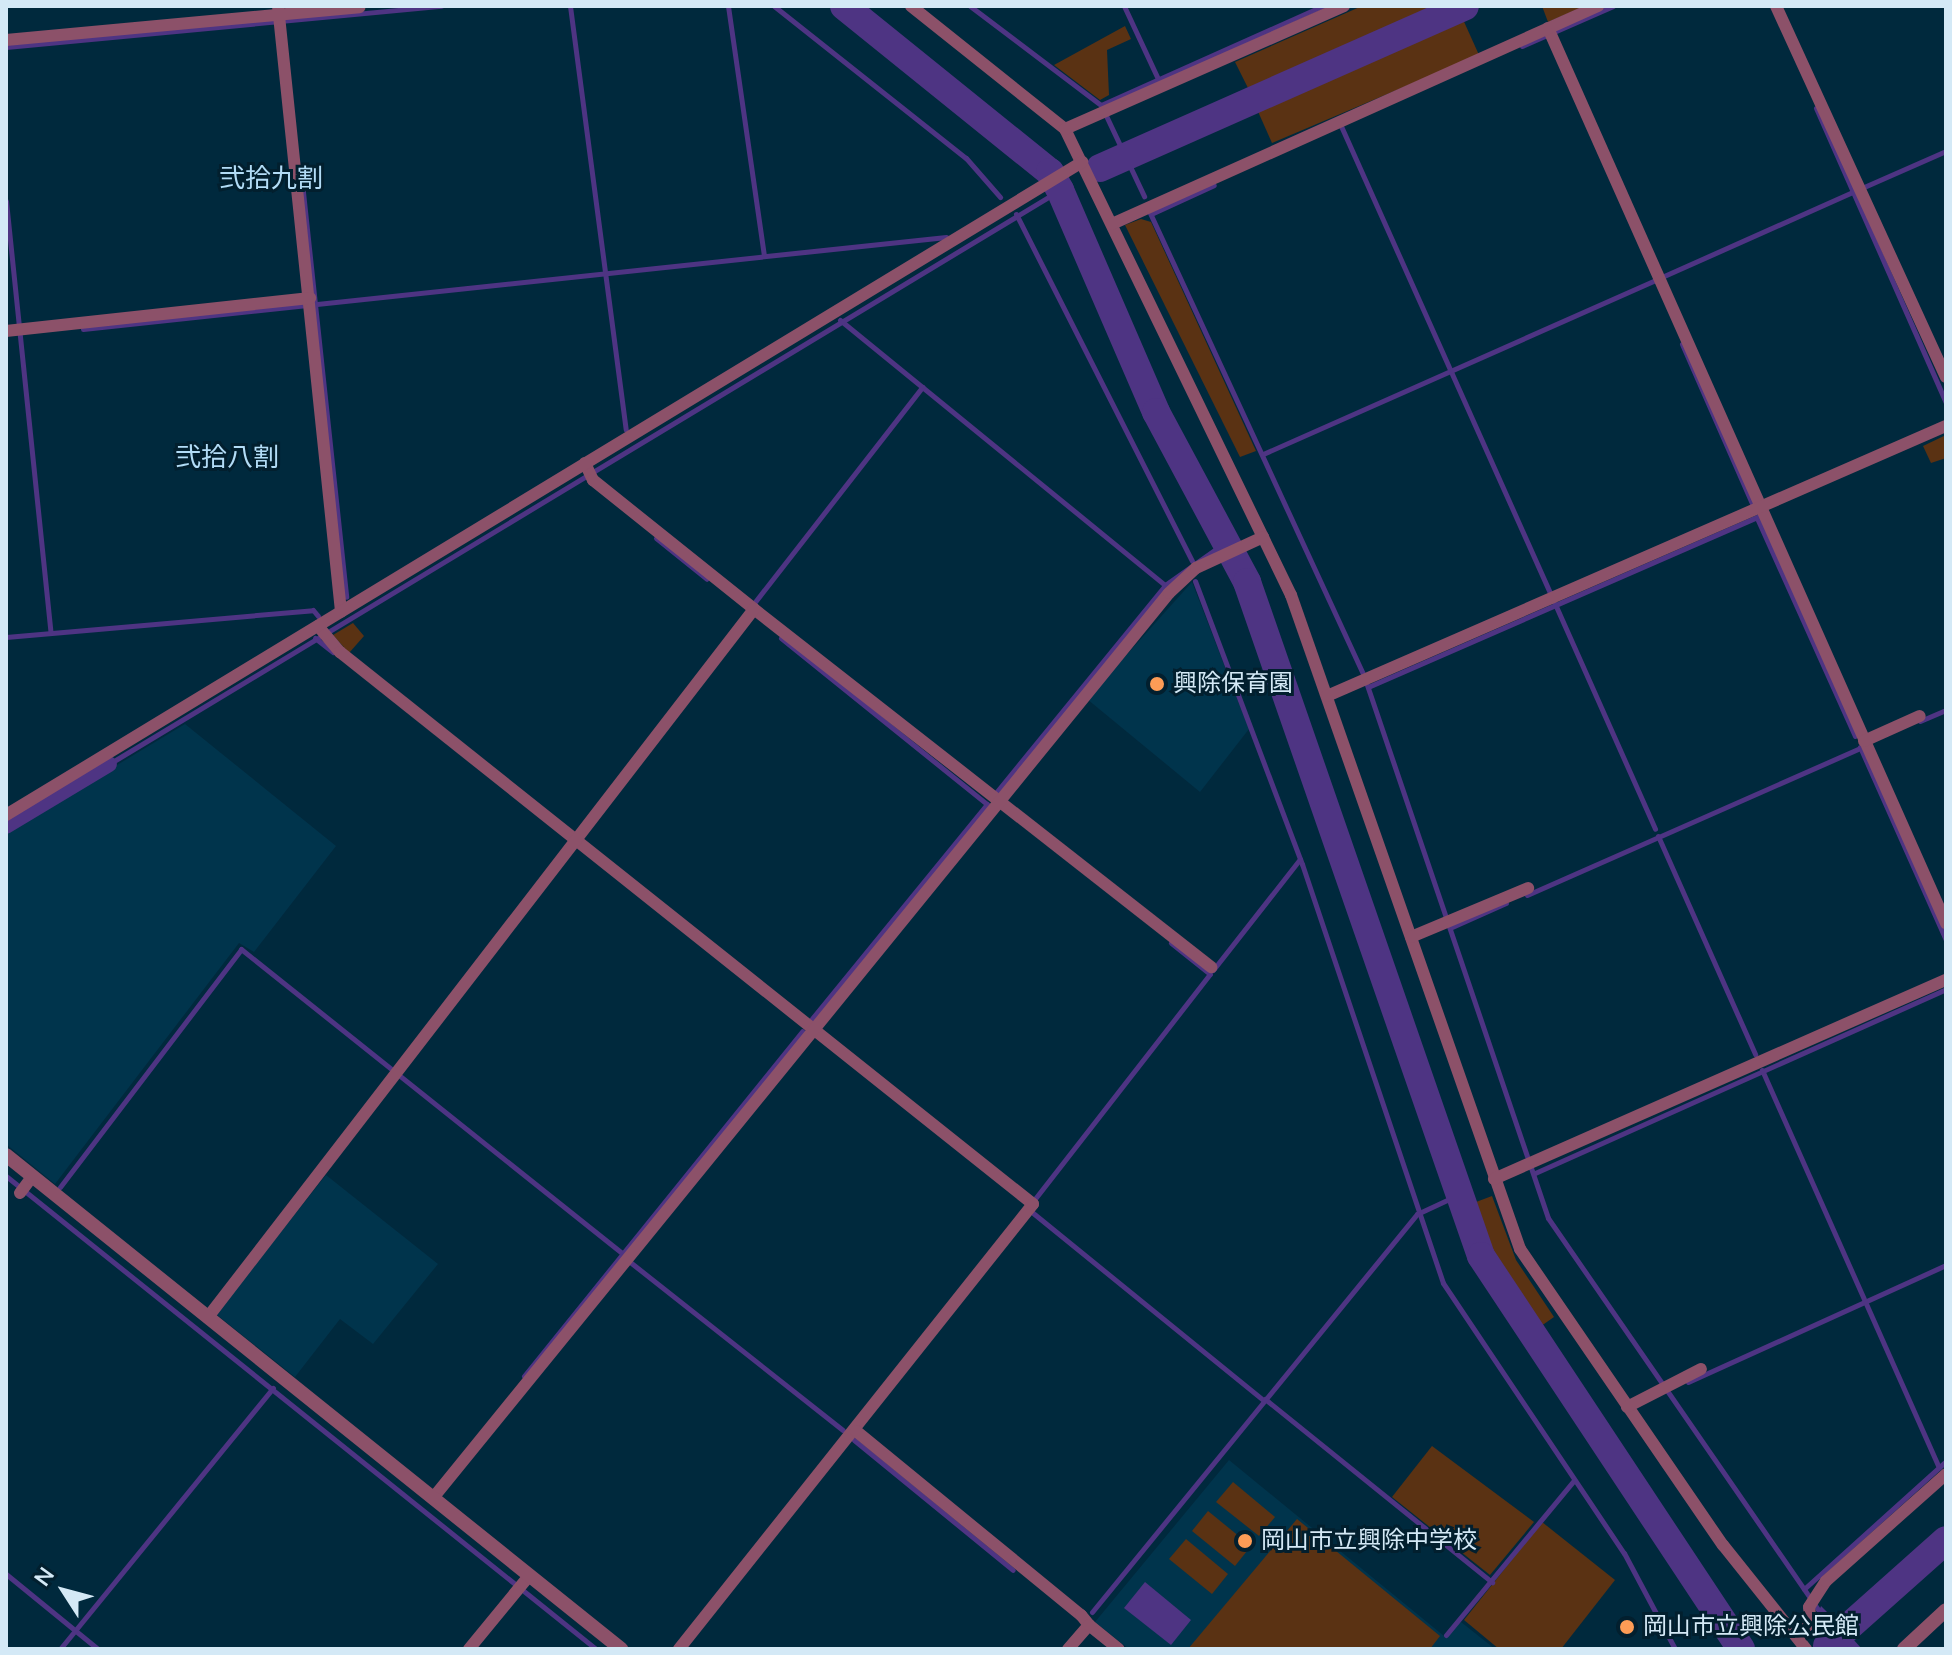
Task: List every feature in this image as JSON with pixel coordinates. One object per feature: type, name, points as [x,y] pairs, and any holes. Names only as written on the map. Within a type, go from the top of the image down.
[{"type":"street","points":[[911,6],[1065,129],[1077,165],[1112,224],[1263,537],[1327,696],[1494,1179],[1530,1267],[1627,1407],[1806,1649]]},
{"type":"street","points":[[1065,129],[1344,6]]},
{"type":"street","points":[[1112,224],[1550,32],[1598,6]]},
{"type":"street","points":[[1776,6],[1946,377]]},
{"type":"street","points":[[6,40],[359,7]]},
{"type":"street","points":[[281,15],[341,612]]},
{"type":"street","points":[[1550,32],[1946,923]]},
{"type":"street","points":[[6,815],[321,631],[341,612],[588,470],[1077,165]]},
{"type":"street","points":[[15,330],[311,302]]},
{"type":"street","points":[[1327,696],[1946,426]]},
{"type":"street","points":[[588,470],[752,608],[1211,967]]},
{"type":"street","points":[[433,1498],[1169,593],[1220,557],[1263,537]]},
{"type":"street","points":[[208,1317],[577,841],[752,608]]},
{"type":"street","points":[[321,631],[577,841],[1033,1204],[856,1431],[679,1649]]},
{"type":"street","points":[[1864,741],[1920,716]]},
{"type":"street","points":[[1411,937],[1528,888]]},
{"type":"street","points":[[1494,1179],[1532,1165],[1946,980]]},
{"type":"street","points":[[6,1155],[26,1185],[208,1317],[433,1498],[523,1583],[621,1649]]},
{"type":"street","points":[[1627,1407],[1701,1369]]},
{"type":"street","points":[[856,1431],[1119,1649]]},
{"type":"street","points":[[1796,1634],[1811,1623],[1812,1601],[1946,1474]]},
{"type":"street","points":[[469,1649],[523,1583]]},
{"type":"street","points":[[1904,1649],[1946,1610]]},
{"type":"street","points":[[1068,1649],[1089,1625]]},
{"type":"shaded area","points":[[1362,6],[1448,6],[1250,92],[1235,62]]},
{"type":"shaded area","points":[[1542,6],[1585,6],[1548,22]]},
{"type":"shaded area","points":[[1461,15],[1479,55],[1272,143],[1256,107]]},
{"type":"shaded area","points":[[1125,26],[1131,39],[1107,50],[1109,95],[1100,100],[1054,65]]},
{"type":"shaded area","points":[[1141,219],[1151,222],[1256,451],[1240,457],[1125,225]]},
{"type":"shaded area","points":[[1946,435],[1946,458],[1931,463],[1923,446]]},
{"type":"shaded area","points":[[1192,582],[1249,729],[1200,792],[1087,699]]},
{"type":"shaded area","points":[[353,623],[364,636],[349,653],[333,635]]},
{"type":"shaded area","points":[[185,724],[336,846],[254,952],[239,943],[55,1184],[6,1144],[6,832]]},
{"type":"shaded area","points":[[326,1175],[438,1264],[373,1344],[340,1319],[295,1377],[216,1314]]},
{"type":"shaded area","points":[[1492,1196],[1516,1260],[1554,1317],[1534,1331],[1500,1279],[1468,1205]]},
{"type":"shaded area","points":[[1432,1446],[1534,1522],[1490,1575],[1392,1497]]},
{"type":"shaded area","name":"岡山市立興除中学校","points":[[1229,1460],[1444,1636],[1461,1622],[1495,1649],[1129,1649],[1095,1622]]},
{"type":"shaded area","points":[[1233,1482],[1275,1517],[1259,1536],[1216,1502]]},
{"type":"shaded area","points":[[1208,1511],[1251,1546],[1235,1566],[1192,1531]]},
{"type":"shaded area","points":[[1297,1519],[1440,1636],[1430,1649],[1188,1649]]},
{"type":"shaded area","points":[[1542,1522],[1615,1580],[1561,1649],[1499,1649],[1464,1620]]},
{"type":"shaded area","points":[[1186,1539],[1228,1574],[1212,1594],[1169,1559]]},
{"type":"shaded area","points":[[1145,1582],[1191,1620],[1171,1645],[1124,1608]]},
{"type":"shaded area","points":[[1821,1606],[1862,1649],[1829,1649],[1817,1616]]},
{"type":"waterway","points":[[6,47],[441,6]]},
{"type":"waterway","points":[[570,6],[626,429]]},
{"type":"waterway","points":[[728,6],[764,255]]},
{"type":"waterway","points":[[774,6],[966,158],[1000,197]]},
{"type":"waterway","points":[[844,6],[1050,172],[1060,190],[1156,412],[1247,582],[1481,1256],[1741,1649]]},
{"type":"waterway","points":[[970,6],[1101,105],[1144,196]]},
{"type":"waterway","points":[[1124,6],[1158,79]]},
{"type":"waterway","points":[[1101,105],[1322,6]]},
{"type":"waterway","points":[[1100,168],[1465,6]]},
{"type":"waterway","points":[[1522,46],[1613,6]]},
{"type":"waterway","points":[[1816,108],[1946,403]]},
{"type":"waterway","points":[[1341,126],[1551,595]]},
{"type":"waterway","points":[[1864,187],[1946,151]]},
{"type":"waterway","points":[[1151,214],[1214,185]]},
{"type":"waterway","points":[[109,764],[1060,190]]},
{"type":"waterway","points":[[303,192],[346,597]]},
{"type":"waterway","points":[[1664,276],[1853,192]]},
{"type":"waterway","points":[[6,201],[51,633]]},
{"type":"waterway","points":[[1150,213],[1364,676]]},
{"type":"waterway","points":[[1016,214],[1192,561]]},
{"type":"waterway","points":[[83,329],[946,237]]},
{"type":"waterway","points":[[1263,454],[1656,280]]},
{"type":"waterway","points":[[840,320],[1165,585]]},
{"type":"waterway","points":[[1682,344],[1753,506]]},
{"type":"waterway","points":[[751,607],[922,387]]},
{"type":"waterway","points":[[1368,687],[1758,517]]},
{"type":"waterway","points":[[1757,518],[1855,736]]},
{"type":"waterway","points":[[656,538],[707,579]]},
{"type":"waterway","points":[[994,795],[1165,585],[1223,544]]},
{"type":"waterway","points":[[1195,581],[1302,864],[1443,1283],[1624,1553],[1675,1649]]},
{"type":"waterway","points":[[1555,604],[1655,829]]},
{"type":"waterway","points":[[6,637],[313,610],[318,616]]},
{"type":"waterway","points":[[315,638],[333,652]]},
{"type":"waterway","points":[[781,638],[987,804],[811,1020]]},
{"type":"waterway","points":[[1367,685],[1548,1218],[1820,1613]]},
{"type":"waterway","points":[[1920,721],[1946,710]]},
{"type":"waterway","points":[[1860,747],[1946,940]]},
{"type":"waterway","points":[[1527,895],[1862,747]]},
{"type":"waterway","points":[[6,826],[109,764]]},
{"type":"waterway","points":[[1658,836],[1755,1054]]},
{"type":"waterway","points":[[1213,970],[1300,859]]},
{"type":"waterway","points":[[1452,927],[1506,903]]},
{"type":"waterway","points":[[1034,1200],[1210,974],[1171,943]]},
{"type":"waterway","points":[[60,1187],[241,949],[623,1254]]},
{"type":"waterway","points":[[1535,1173],[1946,989]]},
{"type":"waterway","points":[[524,1376],[802,1031]]},
{"type":"waterway","points":[[1762,1070],[1939,1467]]},
{"type":"waterway","points":[[6,1176],[596,1649]]},
{"type":"waterway","points":[[1092,1612],[1417,1214],[1458,1195]]},
{"type":"waterway","points":[[1033,1213],[1263,1400]]},
{"type":"waterway","points":[[630,1262],[843,1430]]},
{"type":"waterway","points":[[1688,1382],[1946,1265]]},
{"type":"waterway","points":[[60,1649],[273,1388]]},
{"type":"waterway","points":[[1265,1399],[1492,1582]]},
{"type":"waterway","points":[[854,1440],[1013,1570]]},
{"type":"waterway","points":[[1804,1589],[1946,1461]]},
{"type":"waterway","points":[[1446,1635],[1574,1480]]},
{"type":"waterway","points":[[1827,1646],[1946,1540]]},
{"type":"waterway","points":[[6,1574],[98,1649]]},
{"type":"place","name":"興除保育園","points":[[1157,684]]},
{"type":"place","name":"岡山市立興除中学校","points":[[1245,1541]]},
{"type":"place","name":"岡山市立興除公民館","points":[[1627,1627]]},
{"type":"district","name":"弐拾九割","points":[[271,179]]},
{"type":"district","name":"弐拾八割","points":[[227,458]]}]
